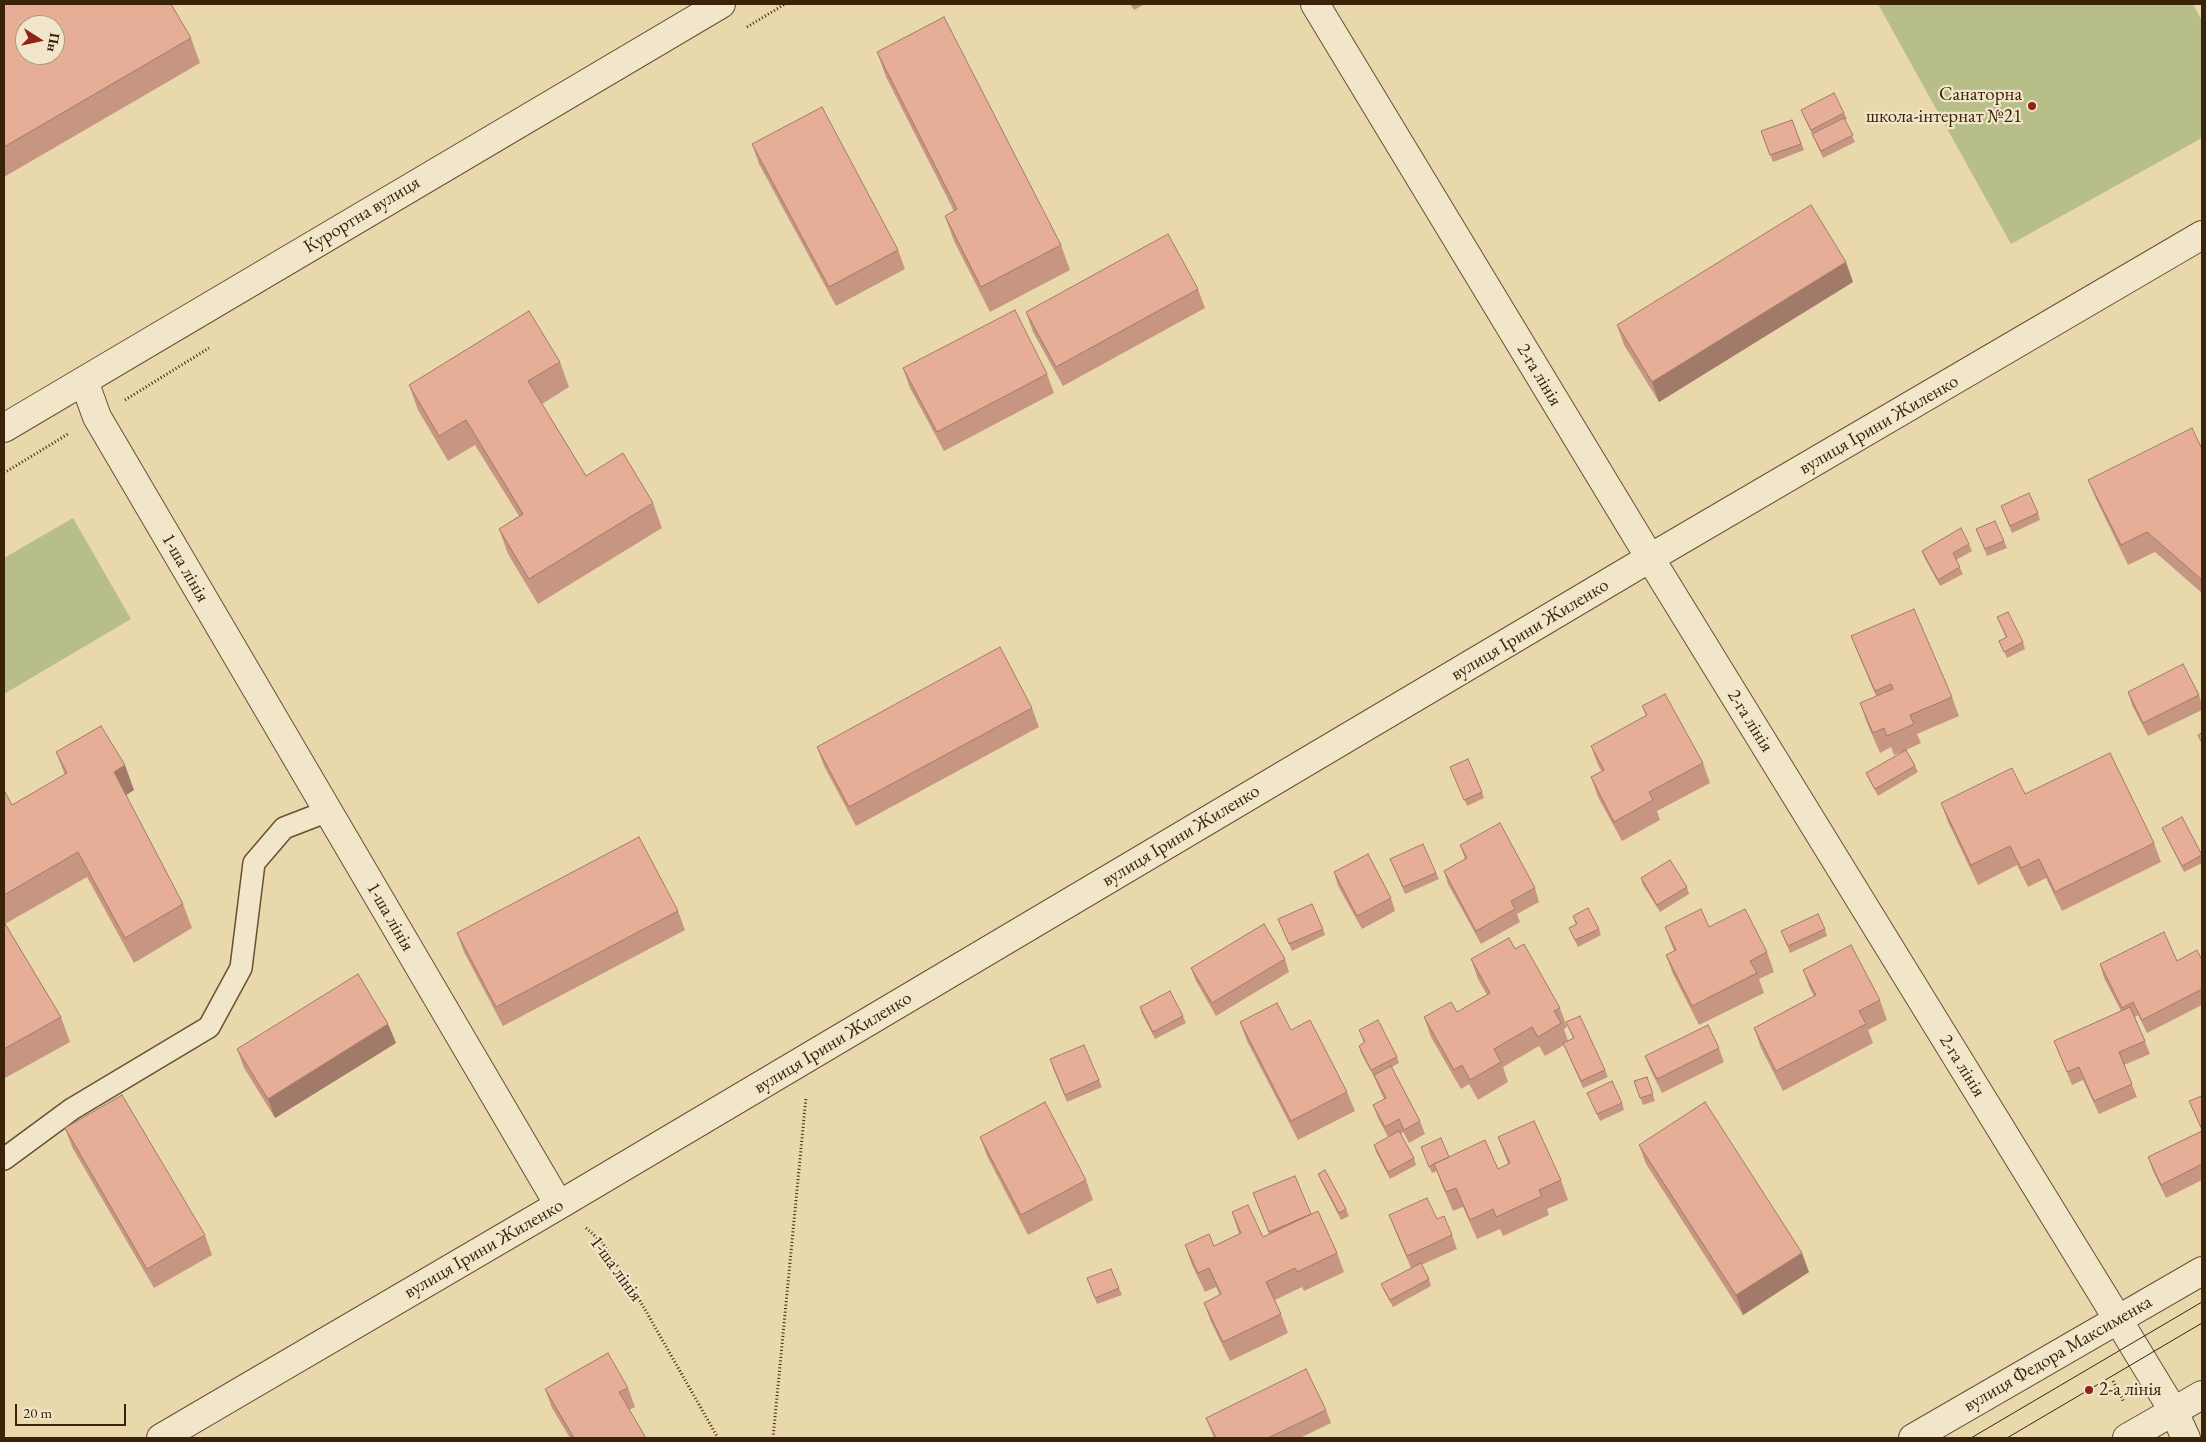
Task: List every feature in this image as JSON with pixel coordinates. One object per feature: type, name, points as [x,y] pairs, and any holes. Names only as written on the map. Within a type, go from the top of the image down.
[{"type":"street","name":"Курортна вулиця","points":[[4,428],[721,4]]},
{"type":"street","name":"2-га лінія","points":[[1314,4],[1650,558],[2174,1412],[2186,1438]]},
{"type":"street","name":"вулиця Ірини Жиленко","points":[[161,1438],[560,1205],[1650,558],[2202,236]]},
{"type":"street","name":"1-ша лінія","points":[[84,381],[97,417],[560,1205]]},
{"type":"street","name":"вулиця Федора Максименка","points":[[1913,1438],[2202,1271]]},
{"type":"street","points":[[2133,1435],[2202,1395]]},
{"type":"lane","points":[[4,1159],[72,1109],[209,1027],[241,968],[254,863],[284,828],[328,811]]},
{"type":"path","points":[[773,1438],[810,1056]]},
{"type":"path","name":"1-ша лінія","points":[[560,1205],[601,1241],[639,1298],[718,1438]]},
{"type":"path","points":[[2087,1336],[2111,1377],[2133,1435]]},
{"type":"green space","name":"Санаторна школа-інтернат №21","points":[[1878,4],[2193,4],[2202,21],[2202,138],[2011,244]]},
{"type":"green space","points":[[73,518],[131,619],[4,694],[4,558]]},
{"type":"building","points":[[4,4],[171,4],[191,38],[4,147]]},
{"type":"building","points":[[944,17],[1061,245],[981,287],[945,216],[957,209],[877,52]]},
{"type":"building","points":[[1834,93],[1844,113],[1811,130],[1801,110]]},
{"type":"building","points":[[822,107],[898,250],[829,287],[752,144]]},
{"type":"building","points":[[1844,118],[1853,135],[1821,151],[1812,134]]},
{"type":"building","points":[[1792,120],[1801,144],[1770,155],[1761,131]]},
{"type":"building","points":[[1811,205],[1846,262],[1652,382],[1617,325]]},
{"type":"building","points":[[1168,234],[1198,289],[1056,367],[1026,312]]},
{"type":"building","points":[[1015,310],[1047,374],[937,432],[903,368]]},
{"type":"building","points":[[529,311],[560,362],[528,381],[586,476],[623,453],[653,503],[529,579],[499,529],[523,514],[466,420],[439,436],[409,385]]},
{"type":"building","points":[[2192,428],[2202,449],[2202,580],[2147,532],[2121,545],[2088,480]]},
{"type":"building","points":[[2029,493],[2038,513],[2010,526],[2001,506]]},
{"type":"building","points":[[1995,521],[2004,541],[1985,549],[1976,529]]},
{"type":"building","points":[[1961,528],[1969,544],[1953,553],[1960,567],[1938,580],[1922,551]]},
{"type":"building","points":[[1914,609],[1952,697],[1910,715],[1914,724],[1887,736],[1884,728],[1873,733],[1860,703],[1893,689],[1891,684],[1875,691],[1851,636]]},
{"type":"building","points":[[2008,612],[2023,642],[2004,652],[1999,641],[2007,637],[1997,617]]},
{"type":"building","points":[[1000,647],[1032,708],[849,807],[817,747]]},
{"type":"building","points":[[2183,664],[2199,695],[2143,723],[2128,692]]},
{"type":"building","points":[[1665,694],[1703,763],[1649,792],[1653,800],[1614,822],[1591,777],[1604,770],[1591,746],[1647,715],[1642,706]]},
{"type":"building","points":[[101,726],[125,765],[114,772],[183,904],[125,938],[78,852],[4,895],[4,790],[12,805],[67,773],[56,752]]},
{"type":"building","points":[[2202,733],[2202,743],[2198,735]]},
{"type":"building","points":[[1906,750],[1915,766],[1875,789],[1866,773]]},
{"type":"building","points":[[2110,753],[2154,843],[2055,892],[2039,859],[2021,868],[2010,846],[1971,865],[1941,803],[2012,768],[2025,794]]},
{"type":"building","points":[[1468,759],[1482,792],[1464,800],[1450,767]]},
{"type":"building","points":[[2182,817],[2202,855],[2182,866],[2162,828]]},
{"type":"building","points":[[1500,823],[1535,888],[1511,901],[1515,909],[1476,931],[1444,871],[1467,858],[1460,845]]},
{"type":"building","points":[[639,837],[678,911],[496,1007],[457,933]]},
{"type":"building","points":[[1423,844],[1436,873],[1403,887],[1390,859]]},
{"type":"building","points":[[1368,854],[1391,898],[1357,916],[1334,872]]},
{"type":"building","points":[[1670,860],[1687,887],[1657,905],[1641,878]]},
{"type":"building","points":[[1312,904],[1323,929],[1289,944],[1278,919]]},
{"type":"building","points":[[1588,908],[1599,929],[1575,940],[1569,928],[1577,924],[1573,916]]},
{"type":"building","points":[[1701,909],[1709,927],[1745,909],[1767,952],[1750,961],[1757,973],[1692,1006],[1666,955],[1676,950],[1665,927]]},
{"type":"building","points":[[1818,914],[1825,929],[1788,946],[1781,931]]},
{"type":"building","points":[[4,922],[61,1017],[4,1049]]},
{"type":"building","points":[[1264,924],[1285,959],[1212,1003],[1191,968]]},
{"type":"building","points":[[2164,932],[2177,961],[2197,950],[2202,960],[2202,989],[2142,1020],[2133,1002],[2122,1008],[2100,964]]},
{"type":"building","points":[[1509,938],[1515,949],[1524,944],[1560,1008],[1554,1011],[1561,1023],[1538,1037],[1532,1027],[1494,1049],[1501,1062],[1470,1080],[1462,1065],[1454,1070],[1424,1017],[1451,1002],[1457,1012],[1490,993],[1471,959]]},
{"type":"building","points":[[1851,945],[1880,1000],[1859,1011],[1866,1024],[1776,1071],[1754,1028],[1816,995],[1803,970]]},
{"type":"building","points":[[358,974],[388,1024],[268,1099],[237,1049]]},
{"type":"building","points":[[1170,991],[1183,1016],[1153,1032],[1140,1007]]},
{"type":"building","points":[[1277,1003],[1291,1030],[1310,1020],[1347,1092],[1291,1121],[1240,1022]]},
{"type":"building","points":[[2130,1007],[2145,1041],[2119,1052],[2132,1084],[2094,1101],[2079,1067],[2067,1072],[2054,1041]]},
{"type":"building","points":[[1580,1016],[1605,1070],[1581,1081],[1563,1043],[1574,1038],[1566,1022]]},
{"type":"building","points":[[1378,1020],[1397,1057],[1371,1070],[1359,1046],[1365,1042],[1359,1030]]},
{"type":"building","points":[[1708,1025],[1719,1048],[1657,1079],[1645,1056]]},
{"type":"building","points":[[1084,1045],[1099,1080],[1065,1095],[1050,1059]]},
{"type":"building","points":[[1391,1066],[1420,1121],[1404,1130],[1399,1119],[1385,1127],[1373,1105],[1386,1098],[1374,1075]]},
{"type":"building","points":[[1647,1077],[1653,1094],[1640,1098],[1634,1081]]},
{"type":"building","points":[[1612,1081],[1622,1103],[1597,1114],[1587,1093]]},
{"type":"building","points":[[122,1095],[205,1235],[147,1269],[65,1128]]},
{"type":"building","points":[[2202,1096],[2202,1127],[2201,1127],[2189,1101]]},
{"type":"building","points":[[1045,1102],[1086,1180],[1021,1215],[980,1137]]},
{"type":"building","points":[[1705,1102],[1802,1253],[1736,1295],[1639,1145]]},
{"type":"building","points":[[1534,1121],[1561,1180],[1539,1190],[1542,1196],[1496,1217],[1493,1209],[1470,1220],[1456,1188],[1446,1192],[1434,1164],[1485,1140],[1498,1169],[1510,1163],[1498,1137]]},
{"type":"building","points":[[1399,1131],[1414,1158],[1388,1172],[1374,1145]]},
{"type":"building","points":[[2202,1131],[2202,1164],[2161,1185],[2148,1157]]},
{"type":"building","points":[[1441,1138],[1449,1157],[1429,1167],[1421,1147]]},
{"type":"building","points":[[1325,1170],[1346,1209],[1339,1213],[1318,1174]]},
{"type":"building","points":[[1295,1176],[1311,1214],[1269,1232],[1253,1193]]},
{"type":"building","points":[[1427,1198],[1437,1219],[1444,1216],[1452,1235],[1407,1256],[1389,1215]]},
{"type":"building","points":[[1248,1205],[1263,1237],[1318,1211],[1337,1253],[1297,1272],[1295,1268],[1266,1282],[1281,1314],[1223,1342],[1204,1303],[1221,1294],[1209,1268],[1198,1273],[1185,1245],[1209,1234],[1214,1246],[1241,1233],[1232,1212]]},
{"type":"building","points":[[1421,1263],[1429,1279],[1390,1300],[1381,1284]]},
{"type":"building","points":[[1111,1269],[1119,1288],[1095,1298],[1087,1278]]},
{"type":"building","points":[[608,1353],[628,1388],[619,1392],[646,1438],[574,1438],[545,1389]]},
{"type":"building","points":[[1306,1369],[1326,1410],[1268,1438],[1216,1438],[1206,1418]]},
{"type":"tram line","points":[[1971,1438],[2202,1302]]},
{"type":"tram line","points":[[2007,1438],[2202,1323]]},
{"type":"place","name":"Санаторна школа-інтернат №21","points":[[2032,106]]},
{"type":"place","name":"2-а лінія","points":[[2089,1390]]}]
